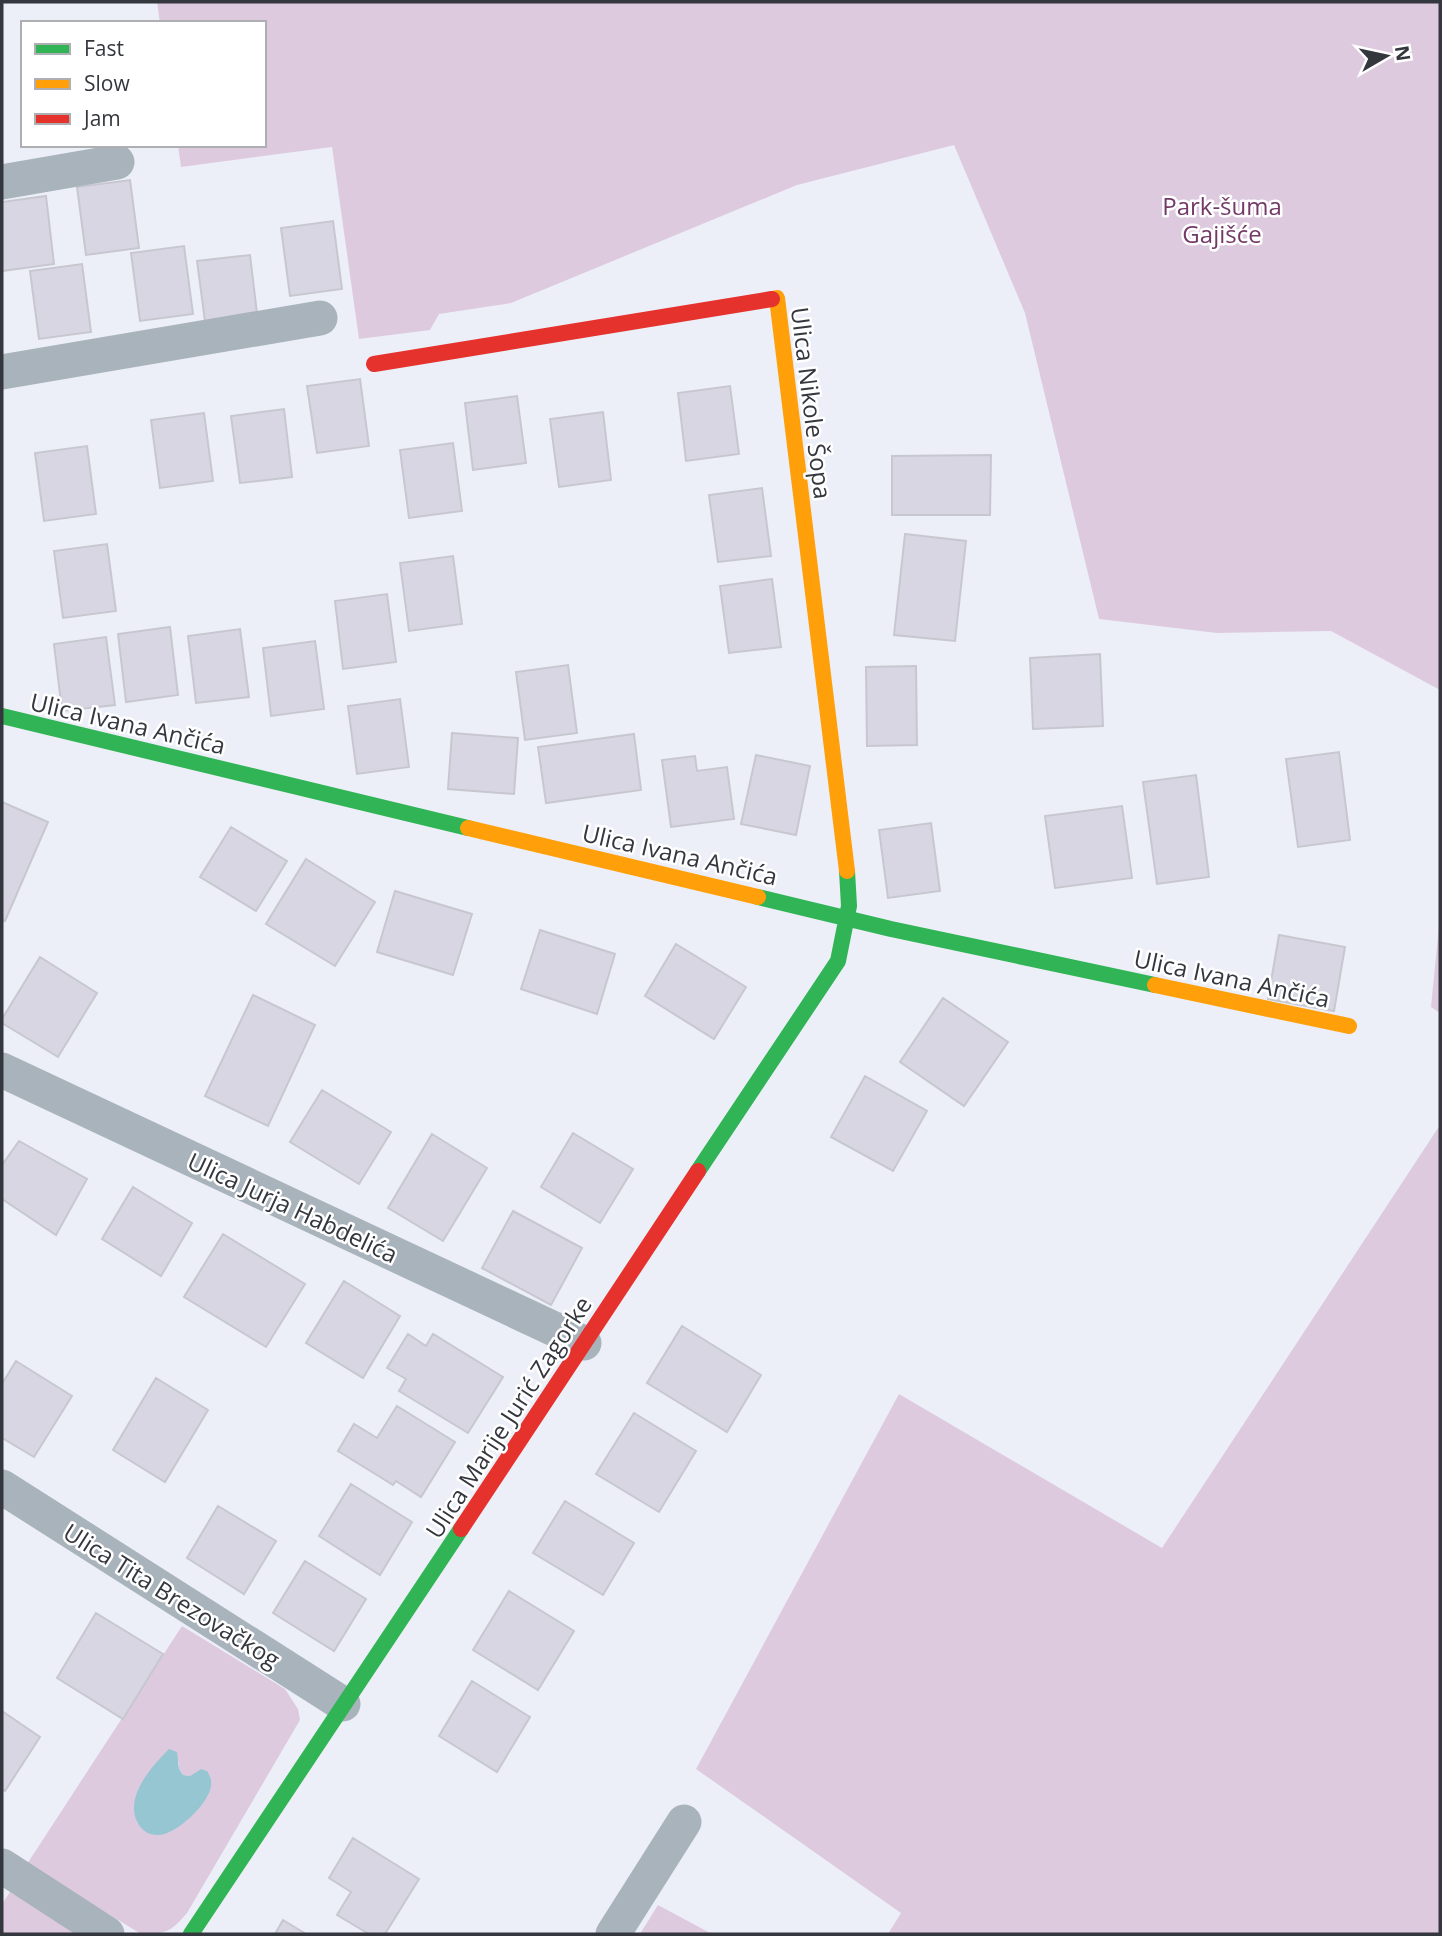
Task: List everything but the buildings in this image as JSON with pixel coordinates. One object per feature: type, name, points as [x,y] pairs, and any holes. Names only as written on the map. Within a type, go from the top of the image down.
[{"type":"street","points":[[2,182],[117,162]]},
{"type":"street","name":"Ulica Nikole Šopa","points":[[374,364],[777,298],[847,865],[847,919]]},
{"type":"street","points":[[2,372],[320,318]]},
{"type":"street","name":"Ulica Ivana Ančića","points":[[2,716],[847,919],[1349,1026]]},
{"type":"street","name":"Ulica Marije Jurić Zagorke","points":[[191,1934],[838,961],[847,919]]},
{"type":"street","name":"Ulica Jurja Habdelića","points":[[2,1070],[584,1343]]},
{"type":"street","name":"Ulica Tita Brezovačkog","points":[[2,1487],[343,1704]]},
{"type":"street","points":[[613,1934],[684,1822]]},
{"type":"street","points":[[2,1866],[107,1934]]},
{"type":"green space","name":"Park-šuma Gajišće","points":[[157,2],[1440,2],[1440,690],[1331,631],[1217,633],[1099,619],[1025,313],[954,145],[797,185],[511,303],[439,314],[430,330],[359,339],[332,147],[181,167],[178,147],[266,147],[266,21],[160,21]]},
{"type":"green space","points":[[1440,916],[1440,1013],[1431,1007]]},
{"type":"green space","points":[[1440,1125],[1440,1934],[888,1934],[901,1913],[696,1769],[899,1394],[1162,1548]]},
{"type":"green space","points":[[182,1626],[285,1689],[298,1709],[300,1720],[187,1913],[172,1928],[141,1934],[27,1864]],"holes":[[[179,1761],[179,1769],[183,1775],[190,1776],[201,1769],[137,1823]]]},
{"type":"green space","points":[[10,1892],[77,1934],[2,1934],[2,1904]]},
{"type":"green space","points":[[658,1905],[712,1934],[640,1934]]},
{"type":"water","points":[[169,1749],[177,1752],[179,1769],[183,1775],[190,1776],[201,1769],[207,1771],[211,1786],[204,1801],[190,1818],[173,1830],[154,1835],[139,1825],[134,1805],[141,1784]]},
{"type":"traffic: fast","points":[[2,716],[468,828]]},
{"type":"traffic: fast","points":[[698,1171],[838,961],[849,906],[847,871]]},
{"type":"traffic: fast","points":[[758,897],[891,929],[1155,985]]},
{"type":"traffic: fast","points":[[191,1934],[461,1529]]},
{"type":"traffic: slow","points":[[772,299],[777,298],[847,871]]},
{"type":"traffic: slow","points":[[468,828],[758,897]]},
{"type":"traffic: slow","points":[[1155,985],[1349,1026]]},
{"type":"traffic: jam","points":[[374,364],[772,299]]},
{"type":"traffic: jam","points":[[461,1529],[698,1171]]}]
